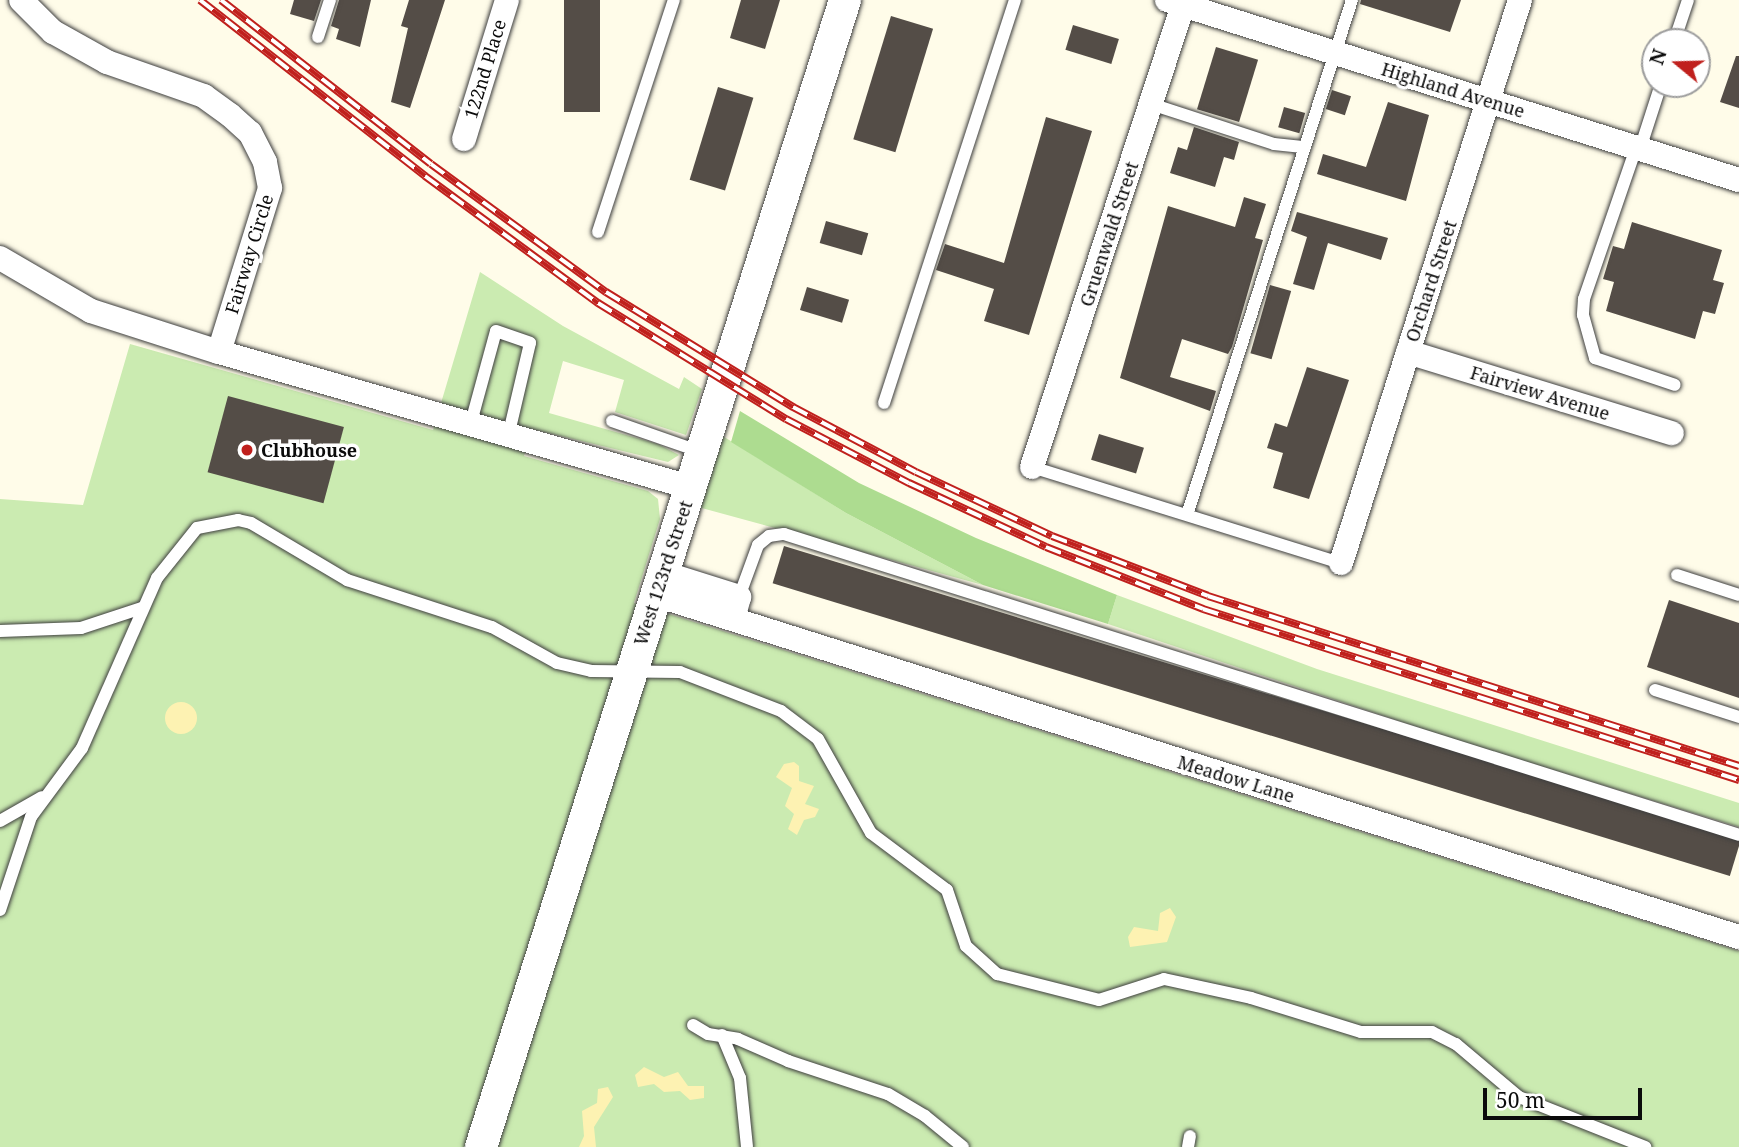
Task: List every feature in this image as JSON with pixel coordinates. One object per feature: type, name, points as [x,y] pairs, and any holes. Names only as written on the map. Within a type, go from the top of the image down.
[{"type":"street","name":"Fairway Circle","points":[[21,0],[53,32],[107,62],[204,96],[250,132],[265,162],[270,188],[219,352]]},
{"type":"street","name":"122nd Place","points":[[464,139],[507,0]]},
{"type":"street","name":"West 123rd Street","points":[[481,1147],[845,0]]},
{"type":"street","name":"Orchard Street","points":[[1341,563],[1520,0]]},
{"type":"street","name":"Highland Avenue","points":[[1178,2],[1739,180]]},
{"type":"street","name":"Gruenwald Street","points":[[1032,467],[1151,104],[1178,2]]},
{"type":"street","points":[[0,258],[92,311],[219,352],[470,426],[691,487]]},
{"type":"street","name":"Fairview Avenue","points":[[1408,352],[1672,433]]},
{"type":"street","name":"Meadow Lane","points":[[660,584],[1739,937]]},
{"type":"lane","points":[[318,37],[330,0]]},
{"type":"lane","points":[[598,232],[674,0]]},
{"type":"lane","points":[[884,403],[1015,0]]},
{"type":"lane","points":[[1187,515],[1352,0]]},
{"type":"lane","points":[[1679,28],[1688,0]]},
{"type":"lane","points":[[1656,98],[1584,299],[1583,315],[1595,358],[1675,385]]},
{"type":"lane","points":[[1151,104],[1274,144],[1305,147]]},
{"type":"lane","points":[[470,426],[496,331],[530,343],[508,437]]},
{"type":"lane","points":[[612,421],[702,452]]},
{"type":"lane","points":[[1032,467],[1341,563]]},
{"type":"lane","points":[[0,910],[24,831],[43,797],[82,748],[142,608],[171,555],[190,534],[212,522],[238,520],[251,523],[347,580],[492,627],[557,663],[591,671],[664,670],[702,678],[752,696],[801,725],[832,761],[871,833],[954,897],[966,946],[997,974],[1099,1000],[1164,979],[1251,998],[1361,1032],[1432,1032],[1456,1044],[1519,1097],[1644,1147]]},
{"type":"lane","points":[[736,608],[758,545],[769,536],[784,534],[1739,835]]},
{"type":"lane","points":[[1677,575],[1739,595]]},
{"type":"lane","points":[[0,631],[81,628],[142,608]]},
{"type":"lane","points":[[1655,690],[1739,717]]},
{"type":"lane","points":[[0,821],[43,797]]},
{"type":"lane","points":[[693,1025],[708,1034],[722,1035],[888,1094],[925,1116],[962,1147]]},
{"type":"lane","points":[[722,1035],[740,1079],[747,1147]]},
{"type":"green space","points":[[480,272],[563,326],[679,389],[684,377],[702,389],[686,435],[615,412],[624,380],[563,361],[549,413],[658,444],[679,455],[668,462],[532,429],[524,456],[648,491],[658,499],[660,519],[634,603],[1739,951],[1739,1147],[0,1147],[0,499],[83,505],[130,344],[433,430]]},
{"type":"green space","points":[[740,411],[859,483],[976,538],[1117,595],[1108,624],[983,585],[846,513],[731,442]]},
{"type":"green space","points":[[721,435],[846,513],[983,585],[698,507]]},
{"type":"green space","points":[[1117,595],[1317,669],[1739,803],[1739,827],[1459,741],[1108,624]]},
{"type":"sand","points":[[181,702],[192,707],[197,718],[192,729],[181,734],[170,729],[165,718],[170,707]]},
{"type":"sand","points":[[794,762],[799,766],[799,781],[814,786],[805,804],[819,809],[815,817],[804,820],[797,835],[788,829],[794,814],[785,806],[792,788],[776,777],[784,764]]},
{"type":"sand","points":[[1170,908],[1176,917],[1167,942],[1130,947],[1128,937],[1134,927],[1158,931],[1160,913]]},
{"type":"sand","points":[[644,1067],[664,1077],[678,1072],[688,1086],[704,1086],[704,1098],[690,1100],[680,1091],[664,1092],[654,1084],[638,1087],[635,1075]]},
{"type":"sand","points":[[608,1087],[613,1097],[594,1127],[596,1147],[579,1147],[584,1136],[582,1111],[597,1103],[598,1089]]},
{"type":"building","points":[[294,0],[321,0],[314,21],[290,14]]},
{"type":"building","points":[[339,0],[371,0],[360,47],[336,39],[339,29],[331,26]]},
{"type":"building","points":[[409,0],[445,0],[410,108],[391,102],[408,28],[401,26]]},
{"type":"building","points":[[564,0],[600,0],[600,112],[564,112]]},
{"type":"building","points":[[741,0],[780,0],[765,49],[730,38]]},
{"type":"building","points":[[1361,0],[1461,0],[1450,32],[1360,4]]},
{"type":"building","points":[[891,16],[933,29],[895,152],[853,139]]},
{"type":"building","points":[[1073,25],[1119,39],[1111,64],[1065,50]]},
{"type":"building","points":[[1216,47],[1258,60],[1239,122],[1197,109]]},
{"type":"building","points":[[1736,56],[1739,56],[1739,108],[1720,102]]},
{"type":"building","points":[[718,87],[753,98],[725,191],[690,180]]},
{"type":"building","points":[[1332,90],[1351,96],[1345,115],[1326,109]]},
{"type":"building","points":[[1388,102],[1429,115],[1406,201],[1317,174],[1323,154],[1366,167]]},
{"type":"building","points":[[1284,107],[1305,113],[1299,133],[1278,127]]},
{"type":"building","points":[[1046,117],[1092,131],[1029,335],[984,321],[994,289],[936,270],[945,244],[1004,263]]},
{"type":"building","points":[[1194,127],[1239,142],[1234,160],[1224,157],[1215,187],[1170,173],[1178,147],[1187,150]]},
{"type":"building","points":[[1244,197],[1266,204],[1255,238],[1263,240],[1232,347],[1228,354],[1182,339],[1170,377],[1216,391],[1210,411],[1120,378],[1168,206],[1235,227]]},
{"type":"building","points":[[1297,212],[1388,238],[1381,260],[1328,243],[1314,290],[1293,284],[1307,237],[1291,231]]},
{"type":"building","points":[[826,221],[868,233],[862,255],[820,243]]},
{"type":"building","points":[[1632,222],[1722,250],[1713,280],[1724,283],[1715,314],[1703,311],[1695,339],[1606,311],[1614,282],[1603,279],[1613,246],[1624,249]]},
{"type":"building","points":[[1270,285],[1291,291],[1272,359],[1250,353]]},
{"type":"building","points":[[807,287],[849,300],[842,323],[800,310]]},
{"type":"building","points":[[1307,367],[1349,380],[1309,499],[1273,488],[1283,453],[1267,448],[1275,423],[1287,427]]},
{"type":"building","name":"Clubhouse","points":[[228,396],[344,427],[323,503],[208,472]]},
{"type":"building","points":[[1099,434],[1144,448],[1136,474],[1091,460]]},
{"type":"building","points":[[784,546],[1739,838],[1730,876],[773,583]]},
{"type":"building","points":[[1669,600],[1739,623],[1739,698],[1647,667]]},
{"type":"railway","points":[[200,0],[425,176],[598,303],[786,419],[909,483],[1046,547],[1203,609],[1739,780]]},
{"type":"railway","points":[[221,0],[431,164],[606,292],[793,407],[916,472],[1052,536],[1208,596],[1739,766]]},
{"type":"place","name":"Clubhouse","points":[[247,450]]}]
